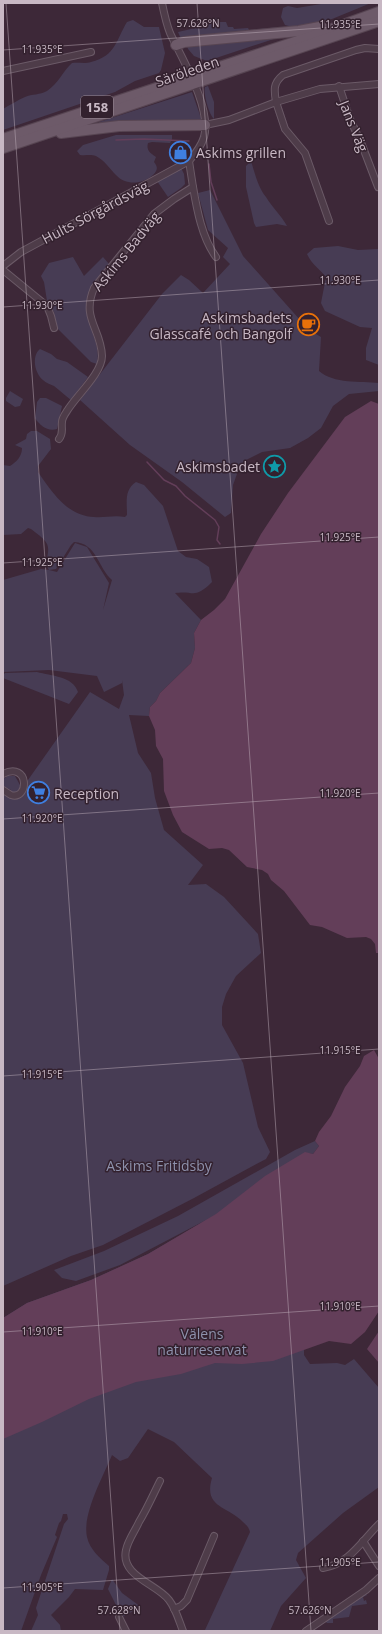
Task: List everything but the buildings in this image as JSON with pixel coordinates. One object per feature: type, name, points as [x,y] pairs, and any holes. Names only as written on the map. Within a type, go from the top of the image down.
[{"type":"main road","name":"Säröleden","points":[[3,148],[379,12]]},
{"type":"main road","name":"Säröleden","points":[[3,139],[379,21]]},
{"type":"main road","name":"158","points":[[176,45],[184,42],[299,31],[325,26],[337,27]]},
{"type":"main road","name":"158","points":[[47,133],[62,133],[120,126],[205,125]]},
{"type":"street","points":[[162,3],[167,24],[193,80],[203,111],[205,125],[204,138],[189,161],[193,187],[207,240],[216,257]]},
{"type":"street","points":[[329,221],[305,153],[285,129],[276,102],[275,86],[278,79],[283,75],[356,50],[365,48],[379,49]]},
{"type":"street","points":[[3,71],[91,52]]},
{"type":"street","points":[[205,125],[229,120],[276,102],[312,91],[339,86],[379,84]]},
{"type":"street","name":"Jans Väg","points":[[339,86],[350,119],[378,187]]},
{"type":"street","name":"Hults Sörgårdsväg","points":[[3,266],[21,252],[189,161]]},
{"type":"street","name":"Askims Badväg","points":[[59,439],[62,434],[63,417],[96,372],[101,362],[100,348],[89,310],[94,288],[154,214],[193,187]]},
{"type":"street","points":[[3,270],[47,306],[52,316],[54,328]]},
{"type":"street","points":[[3,774],[11,771],[18,772],[22,775],[24,783],[23,790],[14,795],[11,795],[3,790]]},
{"type":"street","points":[[160,1481],[129,1542],[125,1555],[126,1562],[132,1571],[163,1594],[174,1609],[183,1631]]},
{"type":"street","points":[[323,1568],[330,1567],[345,1560],[379,1524]]},
{"type":"street","points":[[174,1609],[181,1606],[187,1600],[214,1536]]},
{"type":"street","points":[[363,1541],[379,1566]]},
{"type":"street","points":[[306,1631],[366,1590],[379,1578]]},
{"type":"street","points":[[120,1617],[126,1631]]},
{"type":"green space","points":[[327,3],[371,3],[332,19],[292,27],[285,25],[281,17],[283,8],[288,6],[297,8]]},
{"type":"green space","points":[[216,18],[220,22],[226,22],[228,27],[233,27],[234,29],[248,28],[249,30],[280,27],[280,29],[181,39],[178,32],[200,27]]},
{"type":"green space","points":[[133,20],[144,27],[159,27],[165,53],[159,73],[135,81],[115,92],[3,130],[3,109],[25,97],[47,91],[54,85],[72,63],[89,63],[106,56],[114,46],[127,22]]},
{"type":"green space","points":[[286,35],[207,61],[194,56],[187,46]]},
{"type":"green space","points":[[208,86],[214,102],[214,119],[208,109],[206,99],[205,87]]},
{"type":"green space","points":[[192,92],[201,118],[200,120],[100,125],[99,122]]},
{"type":"green space","points":[[116,135],[172,135],[172,139],[170,143],[148,143],[149,151],[156,157],[154,162],[157,170],[149,178],[140,182],[129,182],[120,179],[104,162],[96,156],[80,155],[77,151],[83,145]]},
{"type":"green space","points":[[251,161],[261,189],[287,226],[277,224],[256,227],[246,187],[246,166]]},
{"type":"green space","points":[[181,168],[184,174],[185,184],[168,197],[157,181]]},
{"type":"green space","points":[[210,190],[243,256],[309,330],[321,337],[319,371],[332,378],[340,380],[379,383],[379,391],[349,394],[333,406],[321,428],[308,438],[290,448],[262,452],[244,461],[238,471],[233,485],[231,513],[225,517],[182,482],[130,445],[80,400],[162,294],[181,275],[203,293],[230,264],[223,257],[228,248],[208,230],[198,193]]},
{"type":"green space","points":[[338,246],[358,250],[379,249],[379,365],[366,360],[366,348],[372,328],[360,327],[325,311],[321,303],[326,277],[313,264],[307,254],[314,248]]},
{"type":"green space","points":[[73,257],[84,276],[103,257],[109,264],[91,290],[87,305],[90,324],[96,344],[98,357],[97,364],[91,362],[56,327],[54,312],[47,301],[44,282],[41,276],[49,263]]},
{"type":"green space","points":[[40,349],[51,354],[57,359],[67,362],[88,377],[71,400],[54,386],[44,381],[38,374],[35,360],[37,352]]},
{"type":"green space","points":[[10,391],[23,399],[20,406],[15,407],[6,401]]},
{"type":"green space","points":[[40,398],[46,398],[62,406],[57,429],[50,430],[44,428],[35,418],[37,402]]},
{"type":"green space","name":"Askims Fritidsby","points":[[31,431],[37,431],[50,439],[51,449],[38,466],[38,472],[55,495],[68,508],[84,516],[125,517],[127,515],[127,497],[132,485],[136,482],[144,485],[163,506],[178,551],[186,557],[197,559],[209,567],[212,582],[206,588],[197,593],[175,593],[201,620],[194,633],[195,648],[191,663],[160,693],[156,701],[150,707],[149,716],[129,715],[138,753],[151,773],[155,798],[164,830],[203,865],[188,885],[206,884],[224,897],[258,934],[261,953],[236,976],[226,994],[222,1007],[222,1025],[243,1063],[258,1127],[270,1152],[266,1159],[103,1245],[71,1256],[3,1286],[3,795],[11,790],[3,786],[3,779],[8,776],[15,776],[20,785],[28,780],[90,692],[119,709],[124,695],[122,680],[122,683],[104,692],[97,676],[49,670],[3,672],[3,580],[41,569],[49,570],[47,567],[47,544],[31,529],[28,528],[21,534],[3,535],[3,465],[10,466],[18,459],[22,448],[15,445],[26,439],[27,434]],"holes":[[[74,542],[82,543],[88,547],[112,580],[103,610],[109,583],[87,547],[75,543],[57,572],[49,570],[56,569]]]},
{"type":"green space","points":[[37,672],[67,680],[78,692],[69,704],[3,678],[5,673]]},
{"type":"green space","name":"Välens naturreservat","points":[[315,1141],[319,1146],[313,1154],[305,1153],[304,1355],[310,1364],[337,1363],[345,1365],[354,1359],[379,1388],[379,1487],[343,1513],[298,1553],[296,1560],[306,1578],[281,1606],[270,1631],[206,1631],[205,1630],[250,1530],[237,1517],[214,1501],[210,1488],[212,1478],[174,1442],[148,1429],[128,1458],[120,1461],[112,1455],[90,1507],[86,1528],[88,1542],[96,1553],[109,1566],[103,1590],[75,1589],[51,1615],[60,1625],[61,1631],[31,1631],[38,1615],[36,1608],[64,1524],[68,1519],[67,1514],[63,1514],[55,1535],[57,1537],[41,1575],[21,1631],[3,1631],[3,1318],[27,1303],[91,1280],[148,1254],[206,1220],[120,1265],[76,1281],[62,1278],[54,1270],[104,1251],[178,1216],[295,1150]]},
{"type":"green space","points":[[112,1579],[122,1593],[141,1607],[122,1617],[108,1589]]},
{"type":"green space","points":[[366,1594],[367,1595],[363,1597],[367,1604],[352,1606],[349,1617],[333,1619],[333,1623],[327,1623],[325,1621]]},
{"type":"shaded area","points":[[371,401],[379,404],[379,953],[376,953],[375,944],[371,939],[366,937],[347,938],[322,927],[310,925],[284,891],[271,880],[268,874],[262,870],[247,867],[229,850],[222,848],[209,849],[182,832],[173,815],[164,791],[163,759],[156,746],[155,730],[149,716],[150,707],[156,701],[160,693],[191,663],[195,648],[194,633],[201,620],[225,599],[261,534],[288,493],[345,417]]},
{"type":"shaded area","points":[[374,1050],[379,1059],[379,1311],[365,1332],[351,1344],[329,1341],[273,1361],[242,1364],[215,1363],[181,1374],[136,1382],[89,1399],[3,1439],[3,1318],[27,1303],[91,1280],[148,1254],[216,1214],[265,1176],[305,1152],[313,1154],[319,1146],[315,1141],[319,1132],[331,1116],[345,1087],[360,1066],[364,1056]]},
{"type":"shaded area","points":[[379,1331],[379,1363],[367,1349]]},
{"type":"waterway","points":[[116,140],[144,139],[189,141]]},
{"type":"waterway","points":[[209,164],[211,182],[217,200]]},
{"type":"waterway","points":[[147,462],[164,480],[176,486],[185,496],[215,520],[219,527],[217,540],[220,544]]},
{"type":"place","name":"Askims grillen","points":[[181,152]]},
{"type":"place","name":"Askimsbadets Glasscafé och Bangolf","points":[[308,325]]},
{"type":"place","name":"Askimsbadet","points":[[275,466]]},
{"type":"place","name":"Reception","points":[[38,793]]}]
